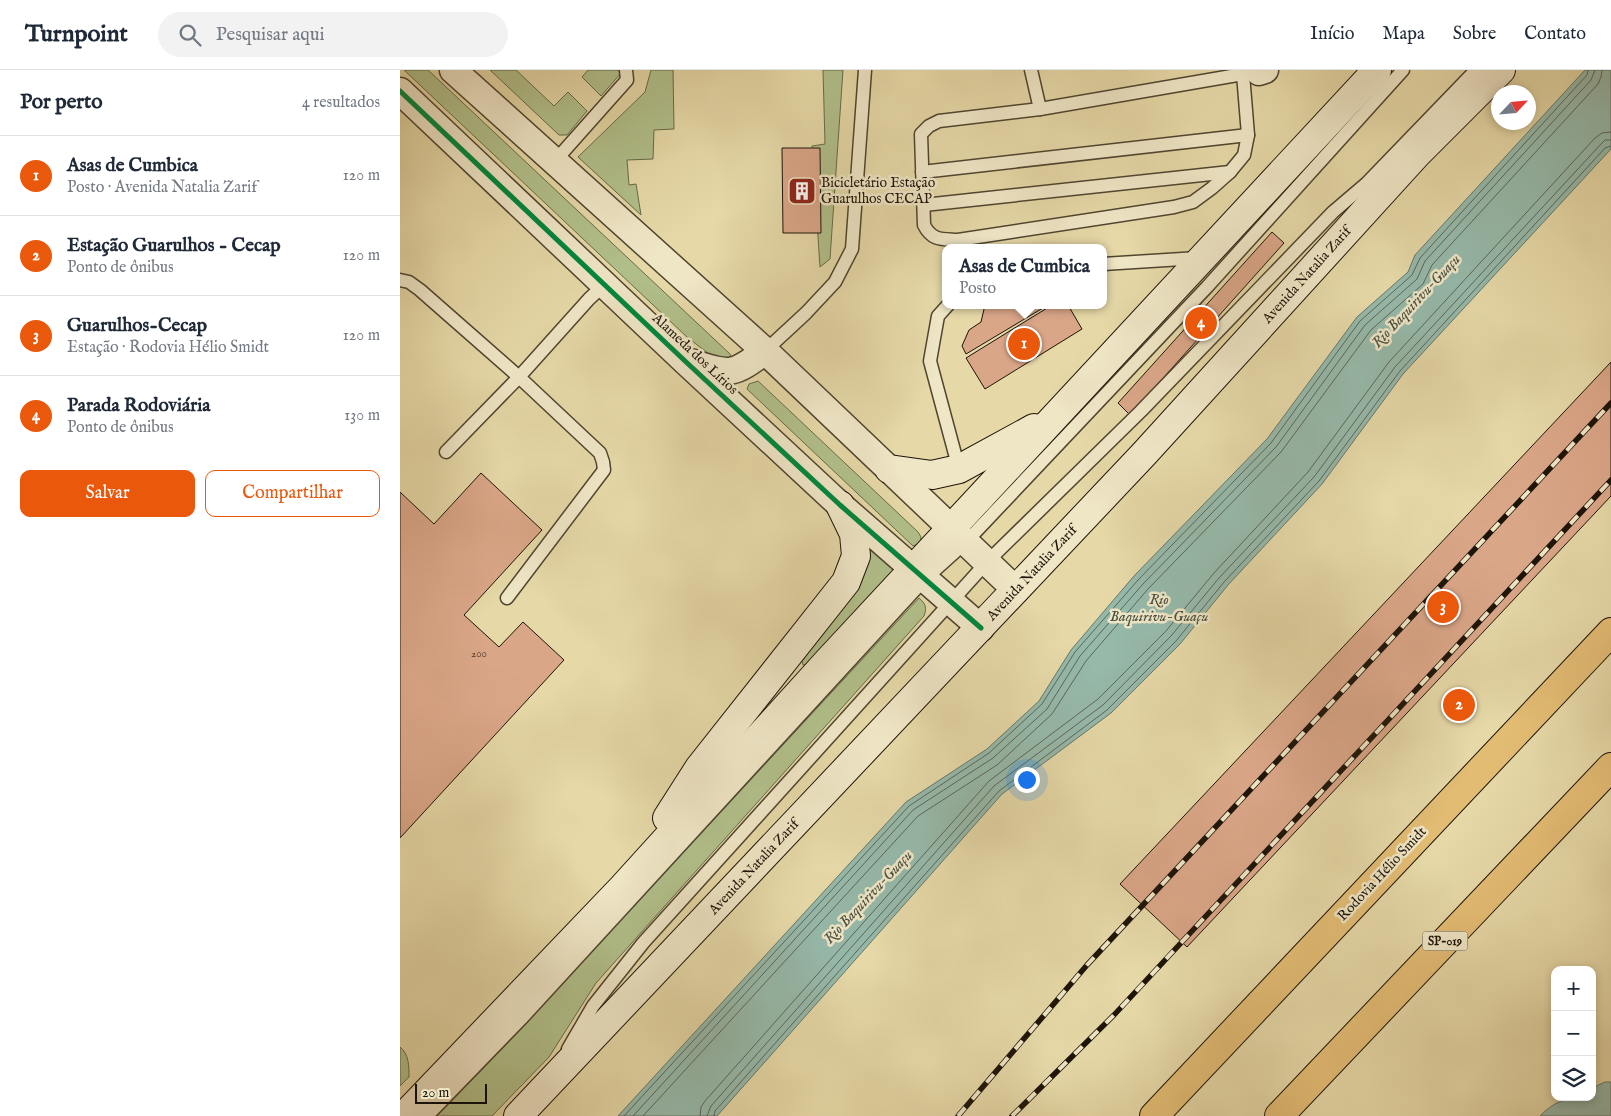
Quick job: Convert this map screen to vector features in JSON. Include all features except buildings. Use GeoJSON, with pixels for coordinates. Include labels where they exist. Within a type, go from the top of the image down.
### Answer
{"type":"FeatureCollection","features":[{"type":"Feature","properties":{"kind":"main road","name":"Avenida Natalia Zarif"},"geometry":{"type":"LineString","coordinates":[[518,1116],[981,628],[1144,454],[1418,154],[1501,70]]}},
{"type":"Feature","properties":{"kind":"main road"},"geometry":{"type":"LineString","coordinates":[[404,1116],[623,887],[828,661],[958,535],[1055,416],[1202,258],[1365,74]]}},
{"type":"Feature","properties":{"kind":"main road"},"geometry":{"type":"LineString","coordinates":[[889,469],[932,475],[959,469],[1055,416]]}},
{"type":"Feature","properties":{"kind":"main road"},"geometry":{"type":"LineString","coordinates":[[623,887],[700,768],[846,582],[856,556],[854,534],[840,505]]}},
{"type":"Feature","properties":{"kind":"main road","name":"Rodovia Hélio Smidt"},"geometry":{"type":"LineString","coordinates":[[1154,1116],[1611,632]]}},
{"type":"Feature","properties":{"kind":"main road","name":"SP-019"},"geometry":{"type":"LineString","coordinates":[[1279,1116],[1611,767]]}},
{"type":"Feature","properties":{"kind":"street"},"geometry":{"type":"LineString","coordinates":[[453,70],[764,351],[1016,590]]}},
{"type":"Feature","properties":{"kind":"street","name":"Alameda dos Lírios"},"geometry":{"type":"LineString","coordinates":[[400,91],[840,505],[981,628]]}},
{"type":"Feature","properties":{"kind":"street"},"geometry":{"type":"LineString","coordinates":[[685,361],[723,372],[735,371],[744,367],[764,351]]}},
{"type":"Feature","properties":{"kind":"lane"},"geometry":{"type":"LineString","coordinates":[[555,161],[627,80],[626,70]]}},
{"type":"Feature","properties":{"kind":"lane"},"geometry":{"type":"LineString","coordinates":[[764,351],[806,312],[834,282],[852,248],[865,70]]}},
{"type":"Feature","properties":{"kind":"lane"},"geometry":{"type":"LineString","coordinates":[[1031,70],[1040,109]]}},
{"type":"Feature","properties":{"kind":"lane"},"geometry":{"type":"LineString","coordinates":[[958,535],[1110,390],[1207,287],[1403,70]]}},
{"type":"Feature","properties":{"kind":"lane"},"geometry":{"type":"LineString","coordinates":[[504,1116],[564,1054],[593,1006],[643,943],[987,562],[1141,411],[1333,212],[1367,183],[1476,70]]}},
{"type":"Feature","properties":{"kind":"lane"},"geometry":{"type":"LineString","coordinates":[[1252,71],[1248,135],[1244,155],[1230,172],[1194,202],[958,240],[938,239],[928,233],[924,226],[921,134],[928,126],[938,121],[1040,109],[1252,71]]}},
{"type":"Feature","properties":{"kind":"lane"},"geometry":{"type":"LineString","coordinates":[[922,172],[1248,135]]}},
{"type":"Feature","properties":{"kind":"lane"},"geometry":{"type":"LineString","coordinates":[[924,205],[1230,172]]}},
{"type":"Feature","properties":{"kind":"lane"},"geometry":{"type":"LineString","coordinates":[[1107,264],[1202,258]]}},
{"type":"Feature","properties":{"kind":"lane"},"geometry":{"type":"LineString","coordinates":[[400,280],[410,282],[420,290],[519,378],[600,454],[604,462],[604,470],[507,598]]}},
{"type":"Feature","properties":{"kind":"lane"},"geometry":{"type":"LineString","coordinates":[[446,452],[519,378],[589,299],[605,284]]}},
{"type":"Feature","properties":{"kind":"lane"},"geometry":{"type":"LineString","coordinates":[[944,309],[938,316],[930,361],[959,469]]}},
{"type":"Feature","properties":{"kind":"lane"},"geometry":{"type":"LineString","coordinates":[[1055,416],[1110,390]]}},
{"type":"Feature","properties":{"kind":"lane"},"geometry":{"type":"LineString","coordinates":[[427,1116],[524,1017],[919,574]]}},
{"type":"Feature","properties":{"kind":"green space"},"geometry":{"type":"Polygon","coordinates":[[[404,70],[428,70],[730,354],[732,359],[723,365],[687,337],[404,70]]]}},
{"type":"Feature","properties":{"kind":"green space"},"geometry":{"type":"Polygon","coordinates":[[[490,70],[516,70],[554,106],[568,92],[587,111],[567,135],[559,135],[490,70]]]}},
{"type":"Feature","properties":{"kind":"green space"},"geometry":{"type":"Polygon","coordinates":[[[588,70],[617,70],[621,73],[601,96],[582,77],[588,70]]]}},
{"type":"Feature","properties":{"kind":"green space"},"geometry":{"type":"Polygon","coordinates":[[[651,70],[673,70],[674,129],[654,130],[653,159],[627,160],[629,185],[636,184],[641,215],[578,157],[645,92],[651,70]]]}},
{"type":"Feature","properties":{"kind":"green space"},"geometry":{"type":"Polygon","coordinates":[[[823,70],[843,70],[830,259],[820,267],[812,146],[825,144],[823,70]]]}},
{"type":"Feature","properties":{"kind":"green space"},"geometry":{"type":"Polygon","coordinates":[[[758,381],[918,532],[921,537],[920,543],[913,546],[747,389],[749,384],[758,381]]]}},
{"type":"Feature","properties":{"kind":"green space"},"geometry":{"type":"Polygon","coordinates":[[[866,543],[898,572],[807,664],[803,665],[804,656],[866,543]]]}},
{"type":"Feature","properties":{"kind":"green space"},"geometry":{"type":"Polygon","coordinates":[[[919,598],[925,606],[924,616],[596,983],[549,1057],[492,1116],[437,1116],[494,1057],[919,598]]]}},
{"type":"Feature","properties":{"kind":"green space"},"geometry":{"type":"Polygon","coordinates":[[[400,1047],[407,1057],[409,1077],[400,1086],[400,1047]]]}},
{"type":"Feature","properties":{"kind":"water","name":"Rio Baquirivu-Guaçu"},"geometry":{"type":"Polygon","coordinates":[[[1585,70],[1611,70],[1611,149],[1403,374],[1322,484],[1228,585],[1180,644],[1111,713],[1002,794],[717,1116],[618,1116],[906,802],[987,749],[1039,701],[1071,650],[1134,576],[1267,439],[1357,317],[1408,272],[1415,255],[1530,130],[1536,130],[1536,123],[1585,70]]]}},
{"type":"Feature","properties":{"kind":"water"},"geometry":{"type":"Polygon","coordinates":[[[1605,1082],[1611,1082],[1611,1116],[1540,1116],[1546,1110],[1562,1101],[1596,1101],[1596,1086],[1605,1082]]]}},
{"type":"Feature","properties":{"kind":"railway"},"geometry":{"type":"LineString","coordinates":[[958,1116],[1087,965],[1611,403]]}},
{"type":"Feature","properties":{"kind":"railway"},"geometry":{"type":"LineString","coordinates":[[1012,1116],[1114,1015],[1611,480]]}},
{"type":"Feature","properties":{"kind":"cycle path"},"geometry":{"type":"LineString","coordinates":[[400,91],[840,505],[981,628]]}},
{"type":"Feature","properties":{"kind":"place","name":"Bicicletário Estação Guarulhos CECAP"},"geometry":{"type":"Point","coordinates":[802,191]}},
{"type":"Feature","properties":{"kind":"place","name":"Parada Rodoviária"},"geometry":{"type":"Point","coordinates":[1201,323]}},
{"type":"Feature","properties":{"kind":"place","name":"Asas de Cumbica"},"geometry":{"type":"Point","coordinates":[1024,344]}},
{"type":"Feature","properties":{"kind":"place","name":"Guarulhos-Cecap"},"geometry":{"type":"Point","coordinates":[1443,607]}},
{"type":"Feature","properties":{"kind":"place","name":"Estação Guarulhos - Cecap"},"geometry":{"type":"Point","coordinates":[1459,705]}}]}
